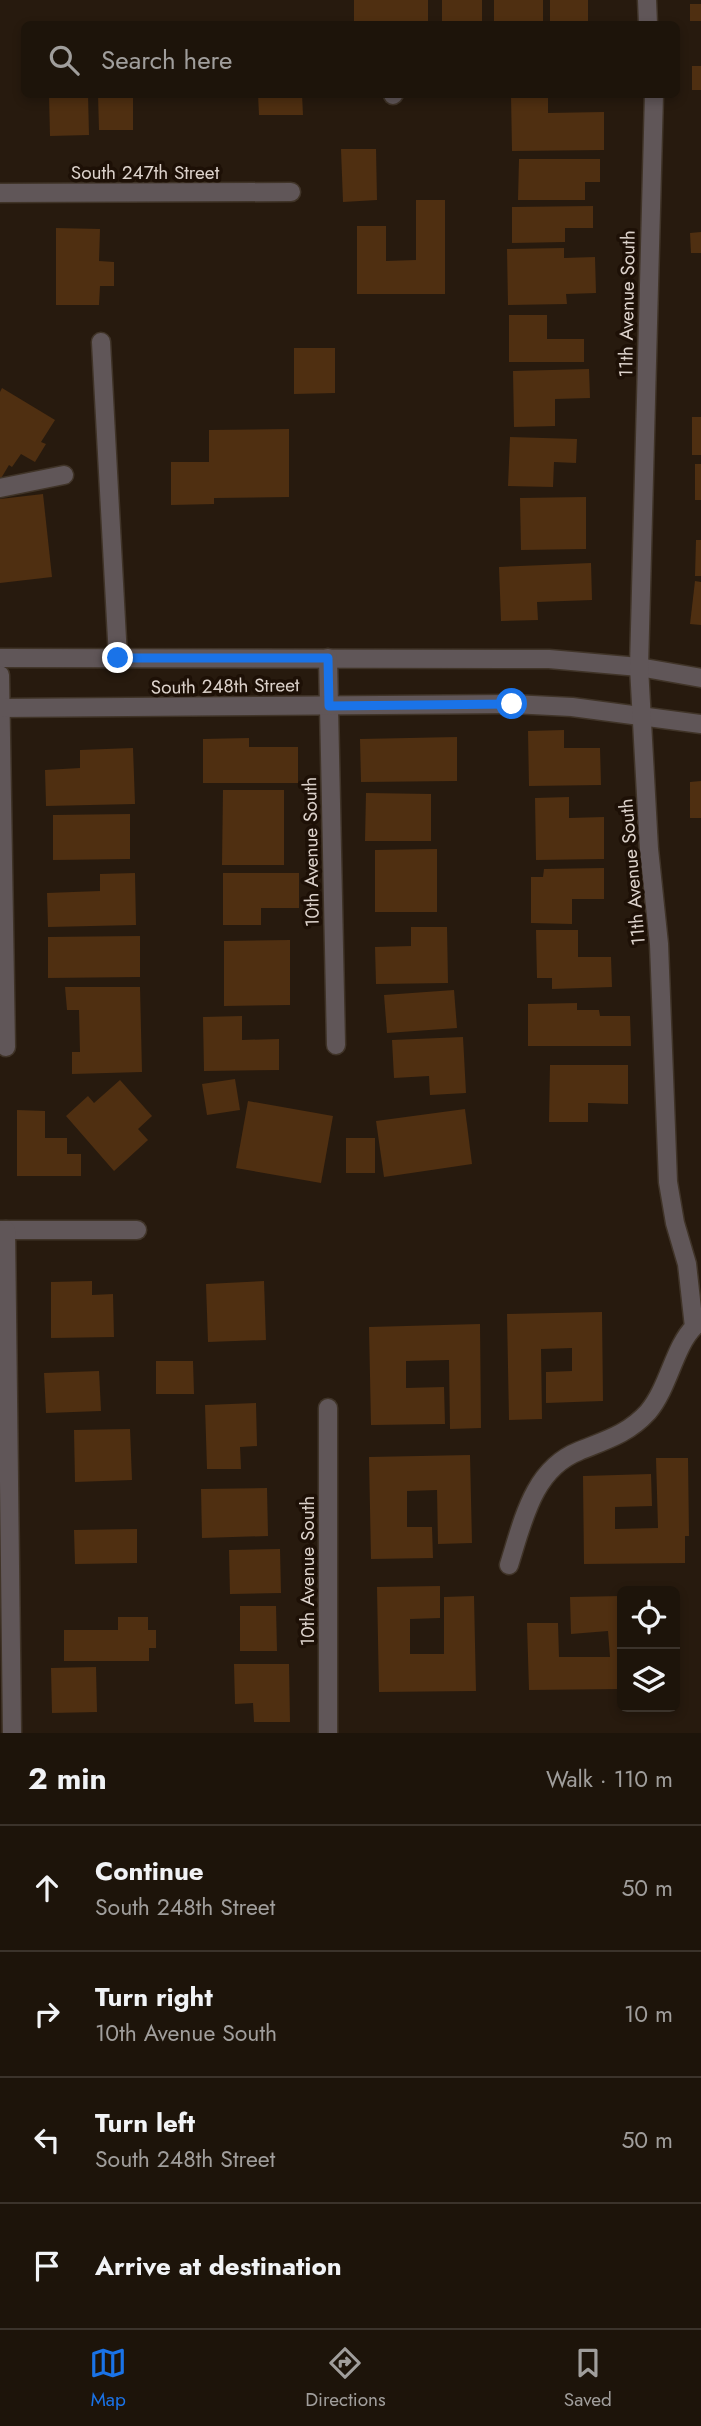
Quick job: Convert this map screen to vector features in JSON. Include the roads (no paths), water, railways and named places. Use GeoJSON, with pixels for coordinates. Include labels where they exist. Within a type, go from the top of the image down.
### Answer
{"type":"FeatureCollection","features":[{"type":"Feature","properties":{"kind":"street"},"geometry":{"type":"LineString","coordinates":[[647,0],[648,21]]}},
{"type":"Feature","properties":{"kind":"street","name":"11th Avenue South"},"geometry":{"type":"LineString","coordinates":[[509,1565],[540,1481],[566,1456],[611,1440],[632,1428],[663,1389],[685,1340],[697,1327],[687,1264],[675,1223],[668,1182],[659,944],[649,849],[639,667],[654,98]]}},
{"type":"Feature","properties":{"kind":"street","name":"South 247th Street"},"geometry":{"type":"LineString","coordinates":[[0,193],[291,192]]}},
{"type":"Feature","properties":{"kind":"street"},"geometry":{"type":"LineString","coordinates":[[101,342],[118,658]]}},
{"type":"Feature","properties":{"kind":"street"},"geometry":{"type":"LineString","coordinates":[[0,488],[64,475]]}},
{"type":"Feature","properties":{"kind":"street","name":"South 248th Street"},"geometry":{"type":"LineString","coordinates":[[0,658],[549,659],[639,667],[701,678]]}},
{"type":"Feature","properties":{"kind":"street","name":"10th Avenue South"},"geometry":{"type":"LineString","coordinates":[[328,658],[336,1045]]}},
{"type":"Feature","properties":{"kind":"street"},"geometry":{"type":"LineString","coordinates":[[0,675],[6,1047]]}},
{"type":"Feature","properties":{"kind":"street","name":"South 248th Street"},"geometry":{"type":"LineString","coordinates":[[1,708],[512,704],[572,707],[701,724]]}},
{"type":"Feature","properties":{"kind":"street"},"geometry":{"type":"LineString","coordinates":[[12,1733],[3,1230],[137,1230]]}},
{"type":"Feature","properties":{"kind":"street","name":"10th Avenue South"},"geometry":{"type":"LineString","coordinates":[[328,1408],[328,1733]]}}]}
